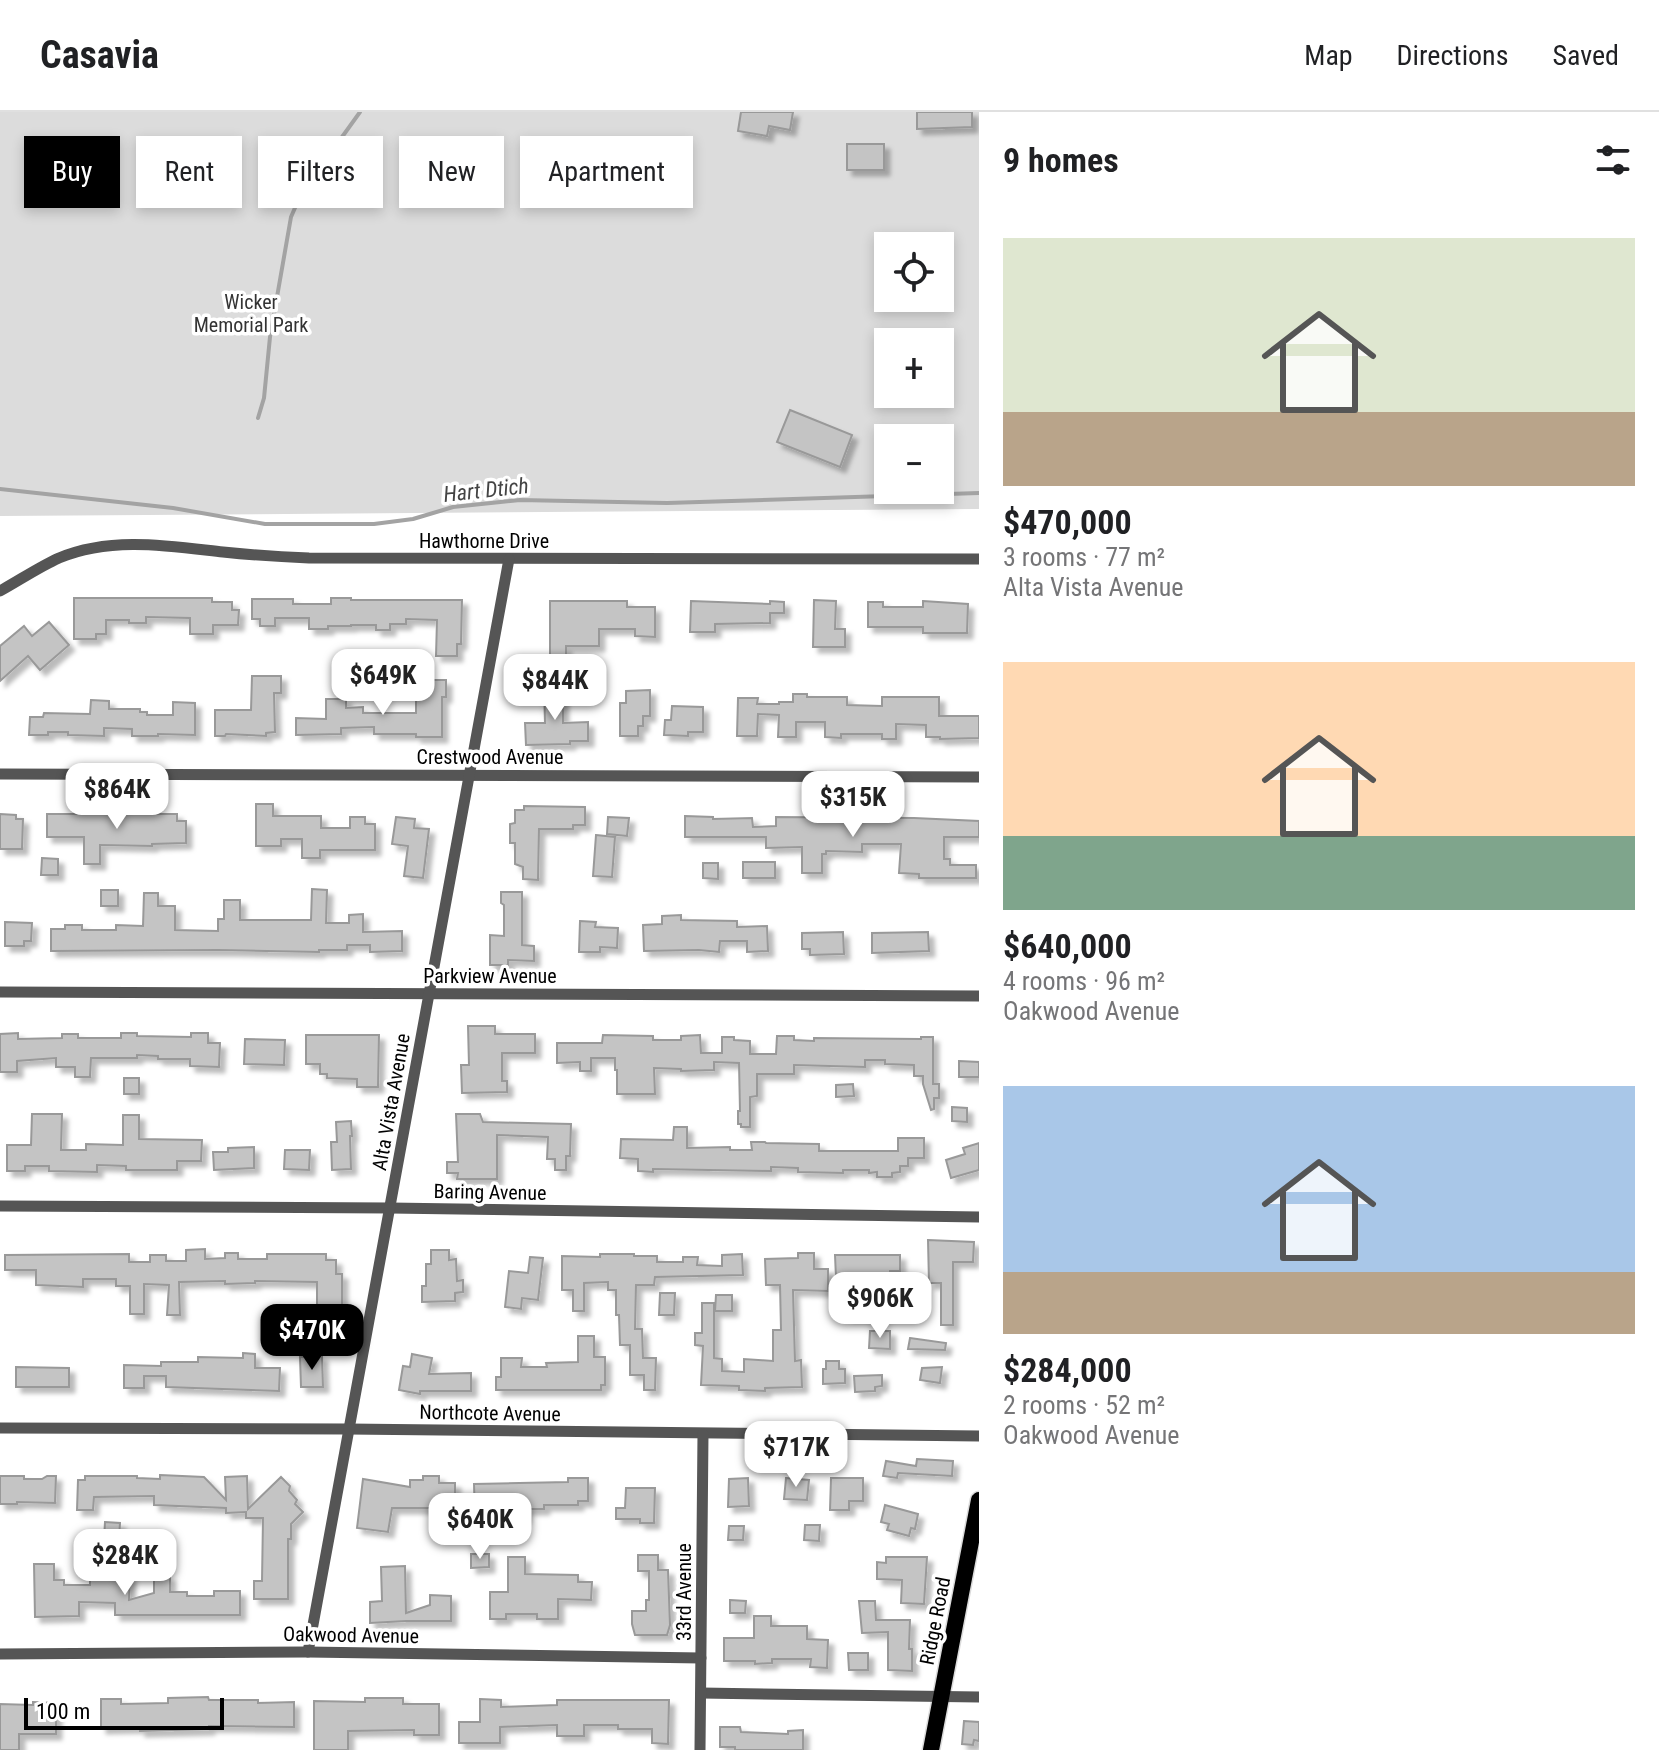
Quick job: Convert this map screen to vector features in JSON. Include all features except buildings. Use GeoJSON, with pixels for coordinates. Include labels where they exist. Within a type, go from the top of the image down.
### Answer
{"type":"FeatureCollection","features":[{"type":"Feature","properties":{"kind":"main road","name":"Ridge Road"},"geometry":{"type":"LineString","coordinates":[[931,1750],[979,1500]]}},
{"type":"Feature","properties":{"kind":"street","name":"Hawthorne Drive"},"geometry":{"type":"LineString","coordinates":[[0,591],[60,558],[86,550],[134,545],[168,545],[309,558],[979,559]]}},
{"type":"Feature","properties":{"kind":"street","name":"Alta Vista Avenue"},"geometry":{"type":"LineString","coordinates":[[308,1652],[509,559]]}},
{"type":"Feature","properties":{"kind":"street","name":"Crestwood Avenue"},"geometry":{"type":"LineString","coordinates":[[0,774],[979,777]]}},
{"type":"Feature","properties":{"kind":"street","name":"Parkview Avenue"},"geometry":{"type":"LineString","coordinates":[[0,992],[979,996]]}},
{"type":"Feature","properties":{"kind":"street","name":"Baring Avenue"},"geometry":{"type":"LineString","coordinates":[[0,1206],[979,1217]]}},
{"type":"Feature","properties":{"kind":"street","name":"Northcote Avenue"},"geometry":{"type":"LineString","coordinates":[[0,1428],[979,1436]]}},
{"type":"Feature","properties":{"kind":"street","name":"33rd Avenue"},"geometry":{"type":"LineString","coordinates":[[700,1750],[703,1434]]}},
{"type":"Feature","properties":{"kind":"street","name":"Oakwood Avenue"},"geometry":{"type":"LineString","coordinates":[[0,1654],[308,1652],[701,1658]]}},
{"type":"Feature","properties":{"kind":"street"},"geometry":{"type":"LineString","coordinates":[[701,1693],[979,1697]]}},
{"type":"Feature","properties":{"kind":"green space","name":"Wicker Memorial Park"},"geometry":{"type":"Polygon","coordinates":[[[0,112],[979,112],[979,509],[0,516],[0,112]]]}},
{"type":"Feature","properties":{"kind":"waterway"},"geometry":{"type":"LineString","coordinates":[[258,418],[264,398],[270,337],[291,217],[301,194],[360,112]]}},
{"type":"Feature","properties":{"kind":"waterway","name":"Hart Dtich"},"geometry":{"type":"LineString","coordinates":[[0,489],[173,508],[265,524],[374,524],[413,519],[453,507],[520,500],[667,503],[979,493]]}}]}
